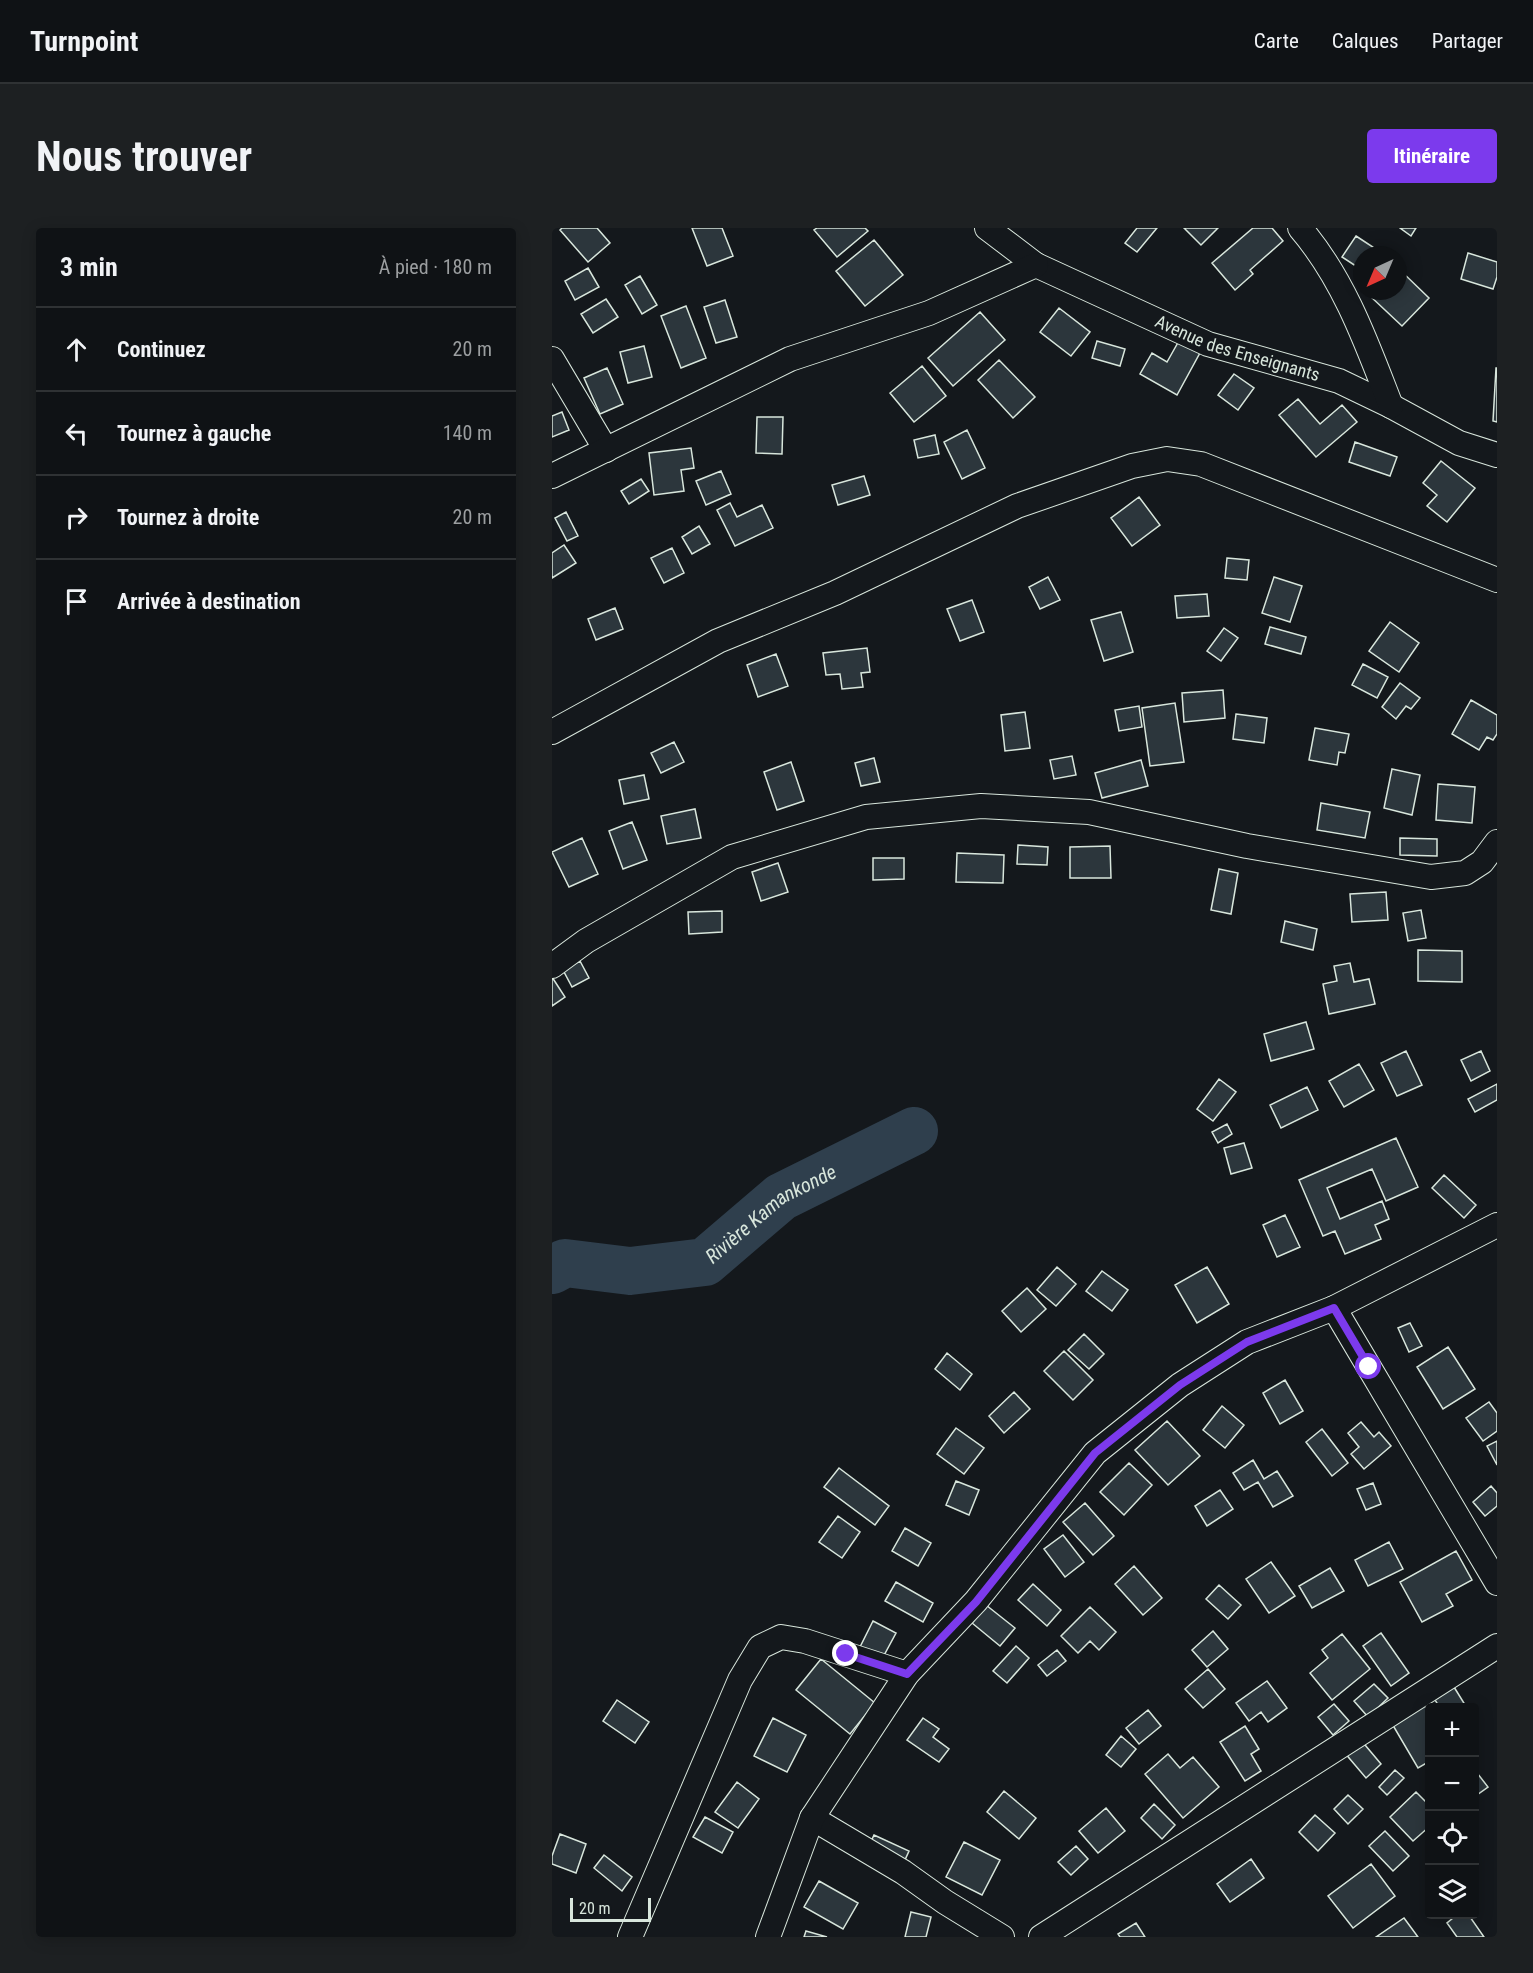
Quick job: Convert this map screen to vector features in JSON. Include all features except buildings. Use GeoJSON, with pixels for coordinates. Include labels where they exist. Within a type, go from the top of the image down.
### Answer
{"type":"FeatureCollection","features":[{"type":"Feature","properties":{"kind":"street","name":"Avenue des Enseignants"},"geometry":{"type":"LineString","coordinates":[[987,228],[1036,265],[1208,344],[1339,381],[1391,406],[1459,444],[1497,455]]}},
{"type":"Feature","properties":{"kind":"street"},"geometry":{"type":"LineString","coordinates":[[1300,228],[1312,242],[1358,320],[1391,406]]}},
{"type":"Feature","properties":{"kind":"street"},"geometry":{"type":"LineString","coordinates":[[552,476],[790,360],[929,313],[1036,265]]}},
{"type":"Feature","properties":{"kind":"street"},"geometry":{"type":"LineString","coordinates":[[552,359],[606,450]]}},
{"type":"Feature","properties":{"kind":"street"},"geometry":{"type":"LineString","coordinates":[[552,732],[718,641],[835,593],[1017,506],[1132,466],[1167,459],[1201,464],[1497,580]]}},
{"type":"Feature","properties":{"kind":"street"},"geometry":{"type":"LineString","coordinates":[[552,966],[585,942],[732,857],[866,817],[981,806],[1089,812],[1247,846],[1431,877],[1465,873],[1482,862],[1496,846]]}},
{"type":"Feature","properties":{"kind":"street"},"geometry":{"type":"LineString","coordinates":[[768,1937],[812,1818],[907,1674],[976,1602],[1095,1453],[1180,1385],[1247,1342],[1334,1308],[1497,1225]]}},
{"type":"Feature","properties":{"kind":"street"},"geometry":{"type":"LineString","coordinates":[[1334,1308],[1497,1583]]}},
{"type":"Feature","properties":{"kind":"street"},"geometry":{"type":"LineString","coordinates":[[630,1937],[740,1680],[760,1647],[781,1637],[805,1641],[907,1674]]}},
{"type":"Feature","properties":{"kind":"street"},"geometry":{"type":"LineString","coordinates":[[1041,1937],[1497,1646]]}},
{"type":"Feature","properties":{"kind":"street"},"geometry":{"type":"LineString","coordinates":[[812,1818],[903,1872],[945,1902],[1002,1937]]}},
{"type":"Feature","properties":{"kind":"waterway","name":"Rivière Kamankonde"},"geometry":{"type":"LineString","coordinates":[[552,1270],[565,1263],[630,1271],[705,1262],[781,1197],[914,1131]]}},
{"type":"Feature","properties":{"kind":"route"},"geometry":{"type":"LineString","coordinates":[[846,1654],[907,1674],[976,1602],[1095,1453],[1180,1385],[1247,1342],[1334,1308],[1369,1367]]}}]}
